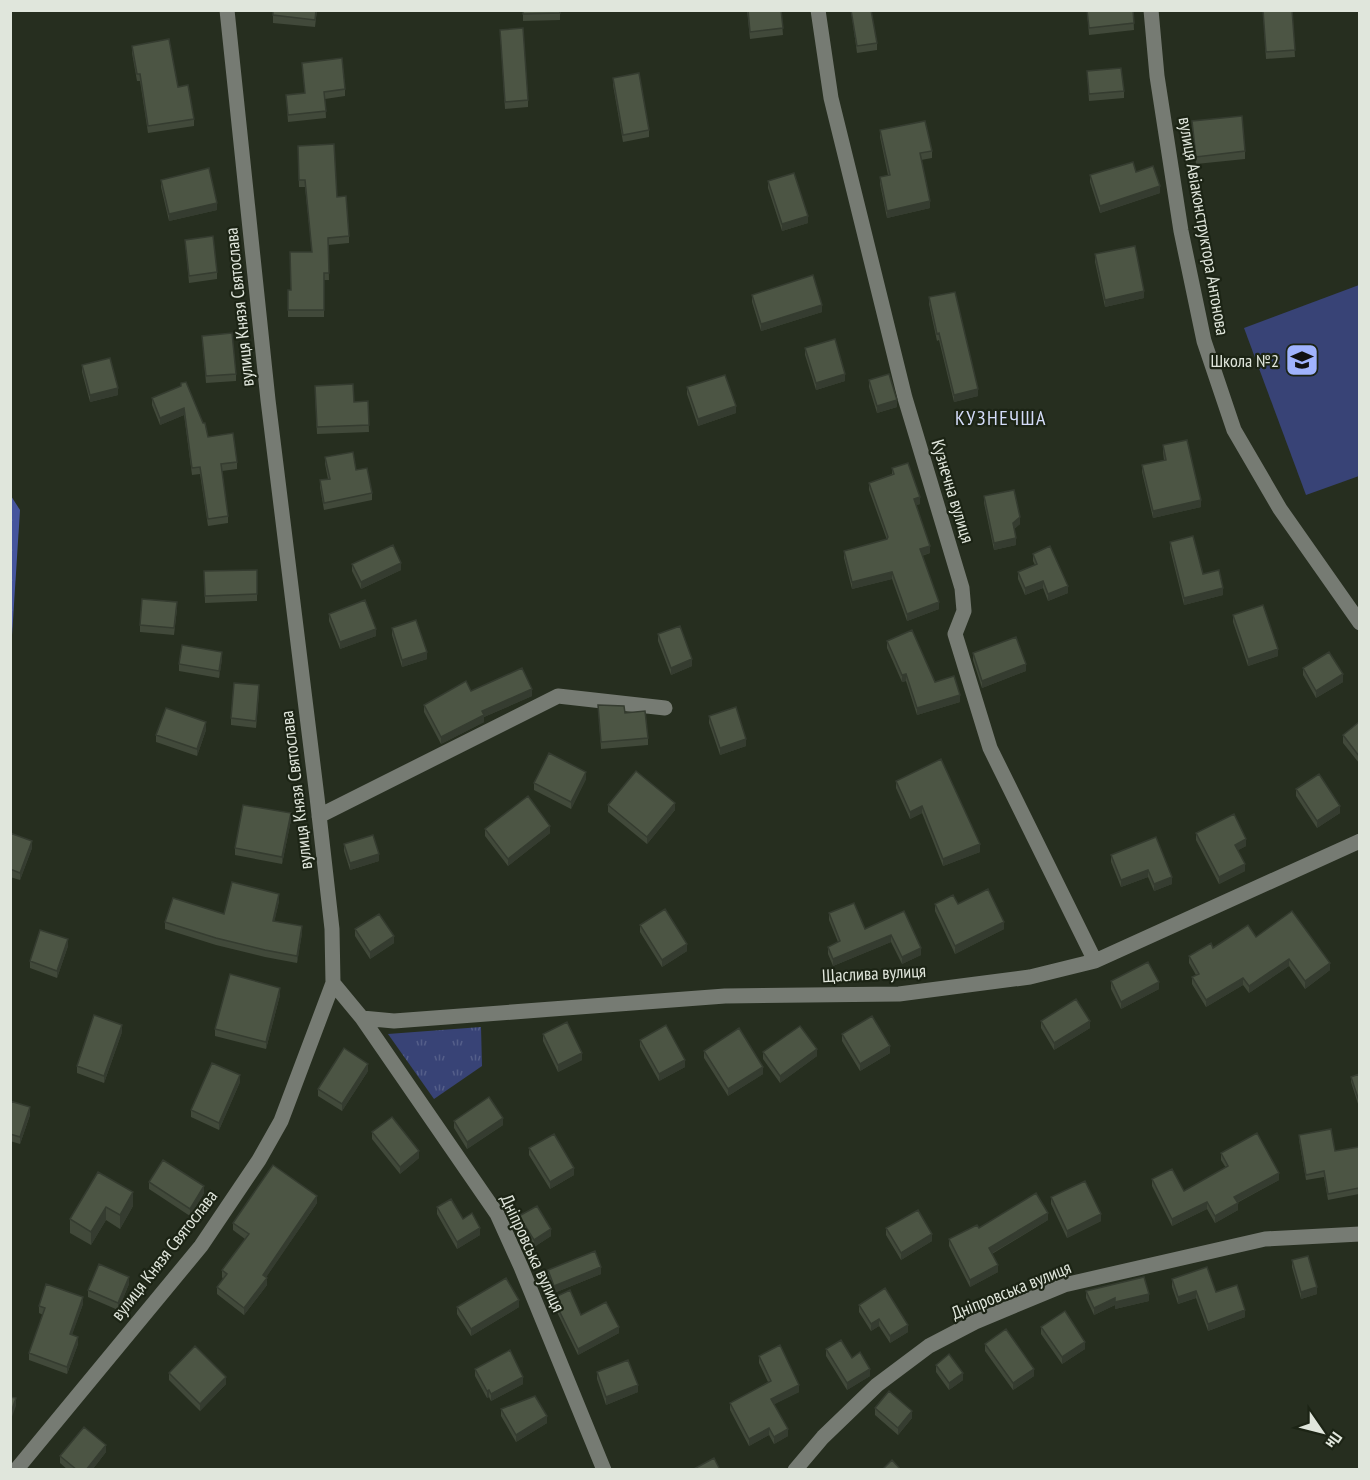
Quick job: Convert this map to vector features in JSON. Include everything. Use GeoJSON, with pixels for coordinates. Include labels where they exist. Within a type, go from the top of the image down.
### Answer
{"type":"FeatureCollection","features":[{"type":"Feature","properties":{"kind":"street","name":"вулиця Князя Святослава"},"geometry":{"type":"LineString","coordinates":[[16,1470],[201,1246],[259,1160],[281,1121],[333,983],[332,930],[320,816],[268,400],[227,10]]}},
{"type":"Feature","properties":{"kind":"street","name":"Кузнечна вулиця"},"geometry":{"type":"LineString","coordinates":[[818,10],[831,98],[905,398],[962,588],[964,611],[955,634],[990,748],[1095,961]]}},
{"type":"Feature","properties":{"kind":"street","name":"вулиця Авіаконструктора Антонова"},"geometry":{"type":"LineString","coordinates":[[1151,10],[1157,76],[1181,231],[1204,341],[1234,430],[1280,509],[1359,623]]}},
{"type":"Feature","properties":{"kind":"street"},"geometry":{"type":"LineString","coordinates":[[320,816],[558,696],[665,708]]}},
{"type":"Feature","properties":{"kind":"street","name":"Щаслива вулиця"},"geometry":{"type":"LineString","coordinates":[[362,1018],[394,1021],[725,996],[899,994],[1030,977],[1095,961],[1359,841]]}},
{"type":"Feature","properties":{"kind":"street","name":"Дніпровська вулиця"},"geometry":{"type":"LineString","coordinates":[[333,983],[362,1018],[497,1214],[604,1470]]}},
{"type":"Feature","properties":{"kind":"street","name":"Дніпровська вулиця"},"geometry":{"type":"LineString","coordinates":[[795,1470],[823,1437],[877,1385],[929,1346],[985,1318],[1064,1285],[1265,1239],[1359,1234]]}},
{"type":"Feature","properties":{"kind":"green space"},"geometry":{"type":"Polygon","coordinates":[[[1359,285],[1359,476],[1306,495],[1244,328],[1359,285]]]}},
{"type":"Feature","properties":{"kind":"green space"},"geometry":{"type":"Polygon","coordinates":[[[10,496],[20,510],[11,651],[10,496]]]}},
{"type":"Feature","properties":{"kind":"green space"},"geometry":{"type":"Polygon","coordinates":[[[481,1027],[482,1066],[434,1099],[388,1034],[481,1027]]]}},
{"type":"Feature","properties":{"kind":"building"},"geometry":{"type":"Polygon","coordinates":[[[273,10],[316,10],[315,20],[273,15],[273,10]]]}},
{"type":"Feature","properties":{"kind":"building"},"geometry":{"type":"Polygon","coordinates":[[[523,10],[560,10],[560,13],[523,14],[523,10]]]}},
{"type":"Feature","properties":{"kind":"building"},"geometry":{"type":"Polygon","coordinates":[[[748,10],[781,10],[783,28],[750,32],[748,10]]]}},
{"type":"Feature","properties":{"kind":"building"},"geometry":{"type":"Polygon","coordinates":[[[851,10],[871,10],[877,43],[857,46],[851,10]]]}},
{"type":"Feature","properties":{"kind":"building"},"geometry":{"type":"Polygon","coordinates":[[[1087,10],[1133,10],[1134,23],[1089,28],[1087,10]]]}},
{"type":"Feature","properties":{"kind":"building"},"geometry":{"type":"Polygon","coordinates":[[[1263,10],[1292,10],[1295,50],[1266,52],[1263,10]]]}},
{"type":"Feature","properties":{"kind":"building"},"geometry":{"type":"Polygon","coordinates":[[[523,28],[528,100],[505,102],[500,30],[523,28]]]}},
{"type":"Feature","properties":{"kind":"building"},"geometry":{"type":"Polygon","coordinates":[[[169,39],[178,87],[188,85],[194,119],[148,126],[140,74],[137,74],[132,46],[169,39]]]}},
{"type":"Feature","properties":{"kind":"building"},"geometry":{"type":"Polygon","coordinates":[[[342,58],[345,89],[324,92],[326,111],[288,115],[286,95],[305,93],[302,63],[342,58]]]}},
{"type":"Feature","properties":{"kind":"building"},"geometry":{"type":"Polygon","coordinates":[[[1121,68],[1124,91],[1089,94],[1087,71],[1121,68]]]}},
{"type":"Feature","properties":{"kind":"building"},"geometry":{"type":"Polygon","coordinates":[[[639,73],[649,130],[623,135],[613,78],[639,73]]]}},
{"type":"Feature","properties":{"kind":"building"},"geometry":{"type":"Polygon","coordinates":[[[1242,116],[1245,151],[1196,157],[1192,121],[1242,116]]]}},
{"type":"Feature","properties":{"kind":"building"},"geometry":{"type":"Polygon","coordinates":[[[925,121],[932,151],[920,153],[930,201],[887,211],[880,177],[890,175],[880,130],[925,121]]]}},
{"type":"Feature","properties":{"kind":"building"},"geometry":{"type":"Polygon","coordinates":[[[334,144],[337,197],[346,196],[349,236],[328,238],[329,273],[324,273],[324,310],[288,310],[288,290],[291,290],[290,252],[312,252],[305,180],[299,180],[298,146],[334,144]]]}},
{"type":"Feature","properties":{"kind":"building"},"geometry":{"type":"Polygon","coordinates":[[[1133,162],[1136,172],[1153,166],[1160,186],[1100,206],[1090,175],[1133,162]]]}},
{"type":"Feature","properties":{"kind":"building"},"geometry":{"type":"Polygon","coordinates":[[[209,168],[217,203],[169,214],[161,180],[209,168]]]}},
{"type":"Feature","properties":{"kind":"building"},"geometry":{"type":"Polygon","coordinates":[[[794,173],[808,216],[782,224],[768,181],[794,173]]]}},
{"type":"Feature","properties":{"kind":"building"},"geometry":{"type":"Polygon","coordinates":[[[213,236],[217,272],[189,276],[185,240],[213,236]]]}},
{"type":"Feature","properties":{"kind":"building"},"geometry":{"type":"Polygon","coordinates":[[[1135,246],[1144,291],[1105,300],[1095,254],[1135,246]]]}},
{"type":"Feature","properties":{"kind":"building"},"geometry":{"type":"Polygon","coordinates":[[[813,275],[822,305],[761,324],[752,295],[813,275]]]}},
{"type":"Feature","properties":{"kind":"building"},"geometry":{"type":"Polygon","coordinates":[[[955,292],[978,389],[954,395],[929,297],[955,292]]]}},
{"type":"Feature","properties":{"kind":"building"},"geometry":{"type":"Polygon","coordinates":[[[232,333],[236,374],[206,376],[202,336],[232,333]]]}},
{"type":"Feature","properties":{"kind":"building"},"geometry":{"type":"Polygon","coordinates":[[[835,339],[845,374],[816,383],[805,348],[835,339]]]}},
{"type":"Feature","properties":{"kind":"building"},"geometry":{"type":"Polygon","coordinates":[[[110,358],[118,388],[90,395],[82,365],[110,358]]]}},
{"type":"Feature","properties":{"kind":"building"},"geometry":{"type":"Polygon","coordinates":[[[889,374],[897,400],[877,406],[869,380],[889,374]]]}},
{"type":"Feature","properties":{"kind":"building"},"geometry":{"type":"Polygon","coordinates":[[[725,375],[736,406],[698,419],[687,387],[725,375]]]}},
{"type":"Feature","properties":{"kind":"building"},"geometry":{"type":"Polygon","coordinates":[[[186,382],[203,423],[205,423],[208,437],[233,433],[237,462],[221,464],[228,516],[208,519],[200,467],[192,468],[184,408],[160,418],[152,398],[186,382]]]}},
{"type":"Feature","properties":{"kind":"building"},"geometry":{"type":"Polygon","coordinates":[[[353,384],[354,402],[368,401],[369,425],[317,427],[315,386],[353,384]]]}},
{"type":"Feature","properties":{"kind":"building"},"geometry":{"type":"Polygon","coordinates":[[[1187,440],[1201,500],[1153,511],[1142,465],[1166,460],[1163,445],[1187,440]]]}},
{"type":"Feature","properties":{"kind":"building"},"geometry":{"type":"Polygon","coordinates":[[[353,452],[356,470],[367,468],[372,493],[324,503],[320,480],[330,479],[325,457],[353,452]]]}},
{"type":"Feature","properties":{"kind":"building"},"geometry":{"type":"Polygon","coordinates":[[[908,463],[920,497],[914,499],[930,546],[920,549],[939,602],[907,614],[892,572],[852,582],[844,551],[887,539],[869,483],[894,474],[892,468],[908,463]]]}},
{"type":"Feature","properties":{"kind":"building"},"geometry":{"type":"Polygon","coordinates":[[[1014,490],[1020,517],[1013,523],[1016,538],[994,543],[984,496],[1014,490]]]}},
{"type":"Feature","properties":{"kind":"building"},"geometry":{"type":"Polygon","coordinates":[[[1193,536],[1203,574],[1219,570],[1223,588],[1184,598],[1170,542],[1193,536]]]}},
{"type":"Feature","properties":{"kind":"building"},"geometry":{"type":"Polygon","coordinates":[[[393,545],[401,563],[361,582],[352,564],[393,545]]]}},
{"type":"Feature","properties":{"kind":"building"},"geometry":{"type":"Polygon","coordinates":[[[1050,546],[1068,586],[1048,594],[1043,581],[1025,588],[1018,572],[1037,564],[1033,554],[1050,546]]]}},
{"type":"Feature","properties":{"kind":"building"},"geometry":{"type":"Polygon","coordinates":[[[257,570],[257,594],[205,596],[204,571],[257,570]]]}},
{"type":"Feature","properties":{"kind":"building"},"geometry":{"type":"Polygon","coordinates":[[[142,599],[177,602],[174,628],[140,625],[142,599]]]}},
{"type":"Feature","properties":{"kind":"building"},"geometry":{"type":"Polygon","coordinates":[[[365,600],[376,629],[340,642],[329,614],[365,600]]]}},
{"type":"Feature","properties":{"kind":"building"},"geometry":{"type":"Polygon","coordinates":[[[1263,605],[1278,649],[1248,659],[1233,615],[1263,605]]]}},
{"type":"Feature","properties":{"kind":"building"},"geometry":{"type":"Polygon","coordinates":[[[416,620],[427,652],[402,660],[392,628],[416,620]]]}},
{"type":"Feature","properties":{"kind":"building"},"geometry":{"type":"Polygon","coordinates":[[[680,626],[692,659],[671,668],[658,634],[680,626]]]}},
{"type":"Feature","properties":{"kind":"building"},"geometry":{"type":"Polygon","coordinates":[[[912,630],[935,682],[954,676],[960,695],[917,708],[906,674],[902,675],[887,641],[912,630]]]}},
{"type":"Feature","properties":{"kind":"building"},"geometry":{"type":"Polygon","coordinates":[[[1016,637],[1026,664],[982,681],[973,653],[1016,637]]]}},
{"type":"Feature","properties":{"kind":"building"},"geometry":{"type":"Polygon","coordinates":[[[182,645],[222,652],[219,671],[179,664],[182,645]]]}},
{"type":"Feature","properties":{"kind":"building"},"geometry":{"type":"Polygon","coordinates":[[[1329,652],[1343,674],[1316,691],[1303,668],[1329,652]]]}},
{"type":"Feature","properties":{"kind":"building"},"geometry":{"type":"Polygon","coordinates":[[[522,668],[532,689],[482,711],[484,715],[441,737],[424,705],[466,681],[471,691],[522,668]]]}},
{"type":"Feature","properties":{"kind":"building"},"geometry":{"type":"Polygon","coordinates":[[[234,683],[259,685],[256,721],[231,718],[234,683]]]}},
{"type":"Feature","properties":{"kind":"building"},"geometry":{"type":"Polygon","coordinates":[[[598,705],[624,706],[625,713],[645,711],[648,738],[601,742],[598,705]]]}},
{"type":"Feature","properties":{"kind":"building"},"geometry":{"type":"Polygon","coordinates":[[[736,707],[746,739],[720,748],[709,716],[736,707]]]}},
{"type":"Feature","properties":{"kind":"building"},"geometry":{"type":"Polygon","coordinates":[[[166,708],[206,722],[197,749],[156,735],[166,708]]]}},
{"type":"Feature","properties":{"kind":"building"},"geometry":{"type":"Polygon","coordinates":[[[1359,722],[1359,756],[1343,735],[1359,722]]]}},
{"type":"Feature","properties":{"kind":"building"},"geometry":{"type":"Polygon","coordinates":[[[549,753],[586,772],[571,802],[534,783],[549,753]]]}},
{"type":"Feature","properties":{"kind":"building"},"geometry":{"type":"Polygon","coordinates":[[[941,759],[980,844],[943,859],[922,806],[910,812],[896,781],[941,759]]]}},
{"type":"Feature","properties":{"kind":"building"},"geometry":{"type":"Polygon","coordinates":[[[636,771],[675,803],[647,837],[608,805],[636,771]]]}},
{"type":"Feature","properties":{"kind":"building"},"geometry":{"type":"Polygon","coordinates":[[[1319,774],[1340,806],[1317,821],[1296,789],[1319,774]]]}},
{"type":"Feature","properties":{"kind":"building"},"geometry":{"type":"Polygon","coordinates":[[[528,796],[550,826],[508,859],[485,829],[528,796]]]}},
{"type":"Feature","properties":{"kind":"building"},"geometry":{"type":"Polygon","coordinates":[[[243,805],[291,813],[282,857],[235,848],[243,805]]]}},
{"type":"Feature","properties":{"kind":"building"},"geometry":{"type":"Polygon","coordinates":[[[1234,814],[1246,839],[1235,845],[1245,864],[1219,877],[1196,833],[1234,814]]]}},
{"type":"Feature","properties":{"kind":"building"},"geometry":{"type":"Polygon","coordinates":[[[10,833],[32,841],[20,873],[10,869],[10,833]]]}},
{"type":"Feature","properties":{"kind":"building"},"geometry":{"type":"Polygon","coordinates":[[[373,835],[379,854],[350,863],[344,844],[373,835]]]}},
{"type":"Feature","properties":{"kind":"building"},"geometry":{"type":"Polygon","coordinates":[[[1156,837],[1172,877],[1154,884],[1148,870],[1121,880],[1111,855],[1156,837]]]}},
{"type":"Feature","properties":{"kind":"building"},"geometry":{"type":"Polygon","coordinates":[[[232,882],[279,894],[273,921],[302,926],[297,956],[216,938],[165,922],[173,898],[224,914],[232,882]]]}},
{"type":"Feature","properties":{"kind":"building"},"geometry":{"type":"Polygon","coordinates":[[[988,889],[1004,922],[955,946],[935,904],[953,895],[958,904],[988,889]]]}},
{"type":"Feature","properties":{"kind":"building"},"geometry":{"type":"Polygon","coordinates":[[[854,903],[865,929],[904,911],[921,948],[902,957],[891,935],[833,959],[828,947],[840,941],[829,913],[854,903]]]}},
{"type":"Feature","properties":{"kind":"building"},"geometry":{"type":"Polygon","coordinates":[[[665,909],[687,944],[662,960],[640,925],[665,909]]]}},
{"type":"Feature","properties":{"kind":"building"},"geometry":{"type":"Polygon","coordinates":[[[1292,911],[1330,963],[1305,981],[1289,959],[1249,986],[1243,978],[1206,1000],[1192,977],[1199,974],[1189,956],[1211,943],[1213,948],[1248,925],[1256,937],[1292,911]]]}},
{"type":"Feature","properties":{"kind":"building"},"geometry":{"type":"Polygon","coordinates":[[[379,914],[394,936],[370,952],[355,929],[379,914]]]}},
{"type":"Feature","properties":{"kind":"building"},"geometry":{"type":"Polygon","coordinates":[[[40,930],[68,939],[57,971],[30,961],[40,930]]]}},
{"type":"Feature","properties":{"kind":"building"},"geometry":{"type":"Polygon","coordinates":[[[1148,962],[1159,982],[1121,1002],[1111,981],[1148,962]]]}},
{"type":"Feature","properties":{"kind":"building"},"geometry":{"type":"Polygon","coordinates":[[[230,974],[280,988],[266,1042],[215,1029],[230,974]]]}},
{"type":"Feature","properties":{"kind":"building"},"geometry":{"type":"Polygon","coordinates":[[[1076,999],[1090,1021],[1054,1043],[1041,1021],[1076,999]]]}},
{"type":"Feature","properties":{"kind":"building"},"geometry":{"type":"Polygon","coordinates":[[[94,1015],[122,1025],[104,1076],[77,1066],[94,1015]]]}},
{"type":"Feature","properties":{"kind":"building"},"geometry":{"type":"Polygon","coordinates":[[[872,1016],[890,1046],[860,1064],[842,1034],[872,1016]]]}},
{"type":"Feature","properties":{"kind":"building"},"geometry":{"type":"Polygon","coordinates":[[[567,1022],[582,1053],[558,1065],[543,1034],[567,1022]]]}},
{"type":"Feature","properties":{"kind":"building"},"geometry":{"type":"Polygon","coordinates":[[[666,1025],[685,1060],[659,1074],[640,1040],[666,1025]]]}},
{"type":"Feature","properties":{"kind":"building"},"geometry":{"type":"Polygon","coordinates":[[[800,1026],[817,1049],[780,1076],[763,1052],[800,1026]]]}},
{"type":"Feature","properties":{"kind":"building"},"geometry":{"type":"Polygon","coordinates":[[[739,1028],[763,1067],[728,1089],[704,1051],[739,1028]]]}},
{"type":"Feature","properties":{"kind":"building"},"geometry":{"type":"Polygon","coordinates":[[[344,1048],[368,1064],[342,1104],[318,1089],[344,1048]]]}},
{"type":"Feature","properties":{"kind":"building"},"geometry":{"type":"Polygon","coordinates":[[[212,1063],[240,1075],[219,1123],[191,1110],[212,1063]]]}},
{"type":"Feature","properties":{"kind":"building"},"geometry":{"type":"Polygon","coordinates":[[[1359,1074],[1359,1101],[1351,1077],[1359,1074]]]}},
{"type":"Feature","properties":{"kind":"building"},"geometry":{"type":"Polygon","coordinates":[[[489,1097],[503,1118],[467,1142],[454,1121],[489,1097]]]}},
{"type":"Feature","properties":{"kind":"building"},"geometry":{"type":"Polygon","coordinates":[[[10,1101],[30,1107],[20,1137],[10,1134],[10,1101]]]}},
{"type":"Feature","properties":{"kind":"building"},"geometry":{"type":"Polygon","coordinates":[[[392,1117],[419,1151],[400,1167],[372,1132],[392,1117]]]}},
{"type":"Feature","properties":{"kind":"building"},"geometry":{"type":"Polygon","coordinates":[[[1331,1129],[1335,1151],[1359,1147],[1359,1188],[1328,1194],[1324,1171],[1306,1175],[1299,1135],[1331,1129]]]}},
{"type":"Feature","properties":{"kind":"building"},"geometry":{"type":"Polygon","coordinates":[[[1257,1133],[1279,1173],[1234,1197],[1238,1203],[1215,1216],[1207,1202],[1172,1219],[1152,1179],[1172,1169],[1184,1191],[1228,1166],[1221,1153],[1257,1133]]]}},
{"type":"Feature","properties":{"kind":"building"},"geometry":{"type":"Polygon","coordinates":[[[554,1134],[574,1168],[550,1182],[529,1148],[554,1134]]]}},
{"type":"Feature","properties":{"kind":"building"},"geometry":{"type":"Polygon","coordinates":[[[163,1160],[204,1186],[190,1209],[149,1182],[163,1160]]]}},
{"type":"Feature","properties":{"kind":"building"},"geometry":{"type":"Polygon","coordinates":[[[273,1165],[317,1196],[263,1275],[267,1278],[244,1308],[217,1287],[227,1274],[222,1270],[249,1234],[233,1223],[273,1165]]]}},
{"type":"Feature","properties":{"kind":"building"},"geometry":{"type":"Polygon","coordinates":[[[98,1172],[133,1192],[120,1215],[106,1207],[91,1232],[70,1219],[98,1172]]]}},
{"type":"Feature","properties":{"kind":"building"},"geometry":{"type":"Polygon","coordinates":[[[1085,1181],[1101,1214],[1067,1231],[1051,1197],[1085,1181]]]}},
{"type":"Feature","properties":{"kind":"building"},"geometry":{"type":"Polygon","coordinates":[[[1036,1193],[1048,1213],[989,1248],[998,1265],[970,1280],[949,1239],[977,1225],[979,1228],[1036,1193]]]}},
{"type":"Feature","properties":{"kind":"building"},"geometry":{"type":"Polygon","coordinates":[[[451,1199],[463,1219],[472,1213],[480,1228],[457,1242],[437,1207],[451,1199]]]}},
{"type":"Feature","properties":{"kind":"building"},"geometry":{"type":"Polygon","coordinates":[[[537,1206],[551,1229],[534,1240],[519,1216],[537,1206]]]}},
{"type":"Feature","properties":{"kind":"building"},"geometry":{"type":"Polygon","coordinates":[[[918,1210],[932,1234],[901,1253],[886,1228],[918,1210]]]}},
{"type":"Feature","properties":{"kind":"building"},"geometry":{"type":"Polygon","coordinates":[[[595,1251],[601,1267],[554,1286],[548,1270],[595,1251]]]}},
{"type":"Feature","properties":{"kind":"building"},"geometry":{"type":"Polygon","coordinates":[[[1308,1256],[1317,1287],[1301,1292],[1292,1260],[1308,1256]]]}},
{"type":"Feature","properties":{"kind":"building"},"geometry":{"type":"Polygon","coordinates":[[[99,1264],[129,1277],[118,1303],[88,1290],[99,1264]]]}},
{"type":"Feature","properties":{"kind":"building"},"geometry":{"type":"Polygon","coordinates":[[[1207,1267],[1216,1292],[1237,1285],[1245,1310],[1208,1324],[1196,1291],[1178,1297],[1172,1279],[1207,1267]]]}},
{"type":"Feature","properties":{"kind":"building"},"geometry":{"type":"Polygon","coordinates":[[[1144,1277],[1149,1294],[1115,1302],[1115,1298],[1094,1308],[1086,1291],[1144,1277]]]}},
{"type":"Feature","properties":{"kind":"building"},"geometry":{"type":"Polygon","coordinates":[[[506,1278],[519,1300],[471,1329],[457,1307],[506,1278]]]}},
{"type":"Feature","properties":{"kind":"building"},"geometry":{"type":"Polygon","coordinates":[[[46,1284],[83,1297],[70,1334],[78,1337],[67,1367],[29,1353],[45,1308],[39,1306],[46,1284]]]}},
{"type":"Feature","properties":{"kind":"building"},"geometry":{"type":"Polygon","coordinates":[[[885,1288],[908,1325],[890,1336],[879,1319],[871,1324],[859,1305],[885,1288]]]}},
{"type":"Feature","properties":{"kind":"building"},"geometry":{"type":"Polygon","coordinates":[[[570,1290],[581,1315],[606,1302],[619,1327],[578,1349],[553,1298],[570,1290]]]}},
{"type":"Feature","properties":{"kind":"building"},"geometry":{"type":"Polygon","coordinates":[[[1065,1311],[1085,1342],[1062,1357],[1041,1327],[1065,1311]]]}},
{"type":"Feature","properties":{"kind":"building"},"geometry":{"type":"Polygon","coordinates":[[[1006,1329],[1034,1369],[1013,1383],[985,1344],[1006,1329]]]}},
{"type":"Feature","properties":{"kind":"building"},"geometry":{"type":"Polygon","coordinates":[[[841,1340],[852,1358],[860,1352],[870,1369],[847,1383],[826,1349],[841,1340]]]}},
{"type":"Feature","properties":{"kind":"building"},"geometry":{"type":"Polygon","coordinates":[[[780,1345],[799,1385],[771,1399],[788,1429],[774,1437],[769,1428],[749,1439],[730,1403],[771,1381],[759,1356],[780,1345]]]}},
{"type":"Feature","properties":{"kind":"building"},"geometry":{"type":"Polygon","coordinates":[[[195,1346],[226,1377],[200,1404],[169,1373],[195,1346]]]}},
{"type":"Feature","properties":{"kind":"building"},"geometry":{"type":"Polygon","coordinates":[[[510,1350],[523,1377],[491,1394],[475,1369],[510,1350]]]}},
{"type":"Feature","properties":{"kind":"building"},"geometry":{"type":"Polygon","coordinates":[[[949,1354],[963,1373],[949,1383],[936,1365],[949,1354]]]}},
{"type":"Feature","properties":{"kind":"building"},"geometry":{"type":"Polygon","coordinates":[[[628,1360],[638,1385],[606,1397],[597,1372],[628,1360]]]}},
{"type":"Feature","properties":{"kind":"building"},"geometry":{"type":"Polygon","coordinates":[[[889,1391],[912,1411],[898,1428],[875,1408],[889,1391]]]}},
{"type":"Feature","properties":{"kind":"building"},"geometry":{"type":"Polygon","coordinates":[[[535,1396],[547,1416],[516,1435],[501,1409],[535,1396]]]}},
{"type":"Feature","properties":{"kind":"building"},"geometry":{"type":"Polygon","coordinates":[[[10,1397],[16,1398],[10,1415],[10,1397]]]}},
{"type":"Feature","properties":{"kind":"building"},"geometry":{"type":"Polygon","coordinates":[[[84,1427],[106,1445],[86,1470],[77,1470],[60,1456],[84,1427]]]}},
{"type":"Feature","properties":{"kind":"building"},"geometry":{"type":"Polygon","coordinates":[[[714,1458],[720,1470],[692,1470],[714,1458]]]}},
{"type":"Feature","properties":{"kind":"building"},"geometry":{"type":"Polygon","coordinates":[[[892,1460],[901,1470],[882,1470],[892,1460]]]}},
{"type":"Feature","properties":{"kind":"place","name":"Школа №2"},"geometry":{"type":"Point","coordinates":[1302,360]}},
{"type":"Feature","properties":{"kind":"district","name":"КУЗНЕЧША"},"geometry":{"type":"Point","coordinates":[1001,418]}}]}
